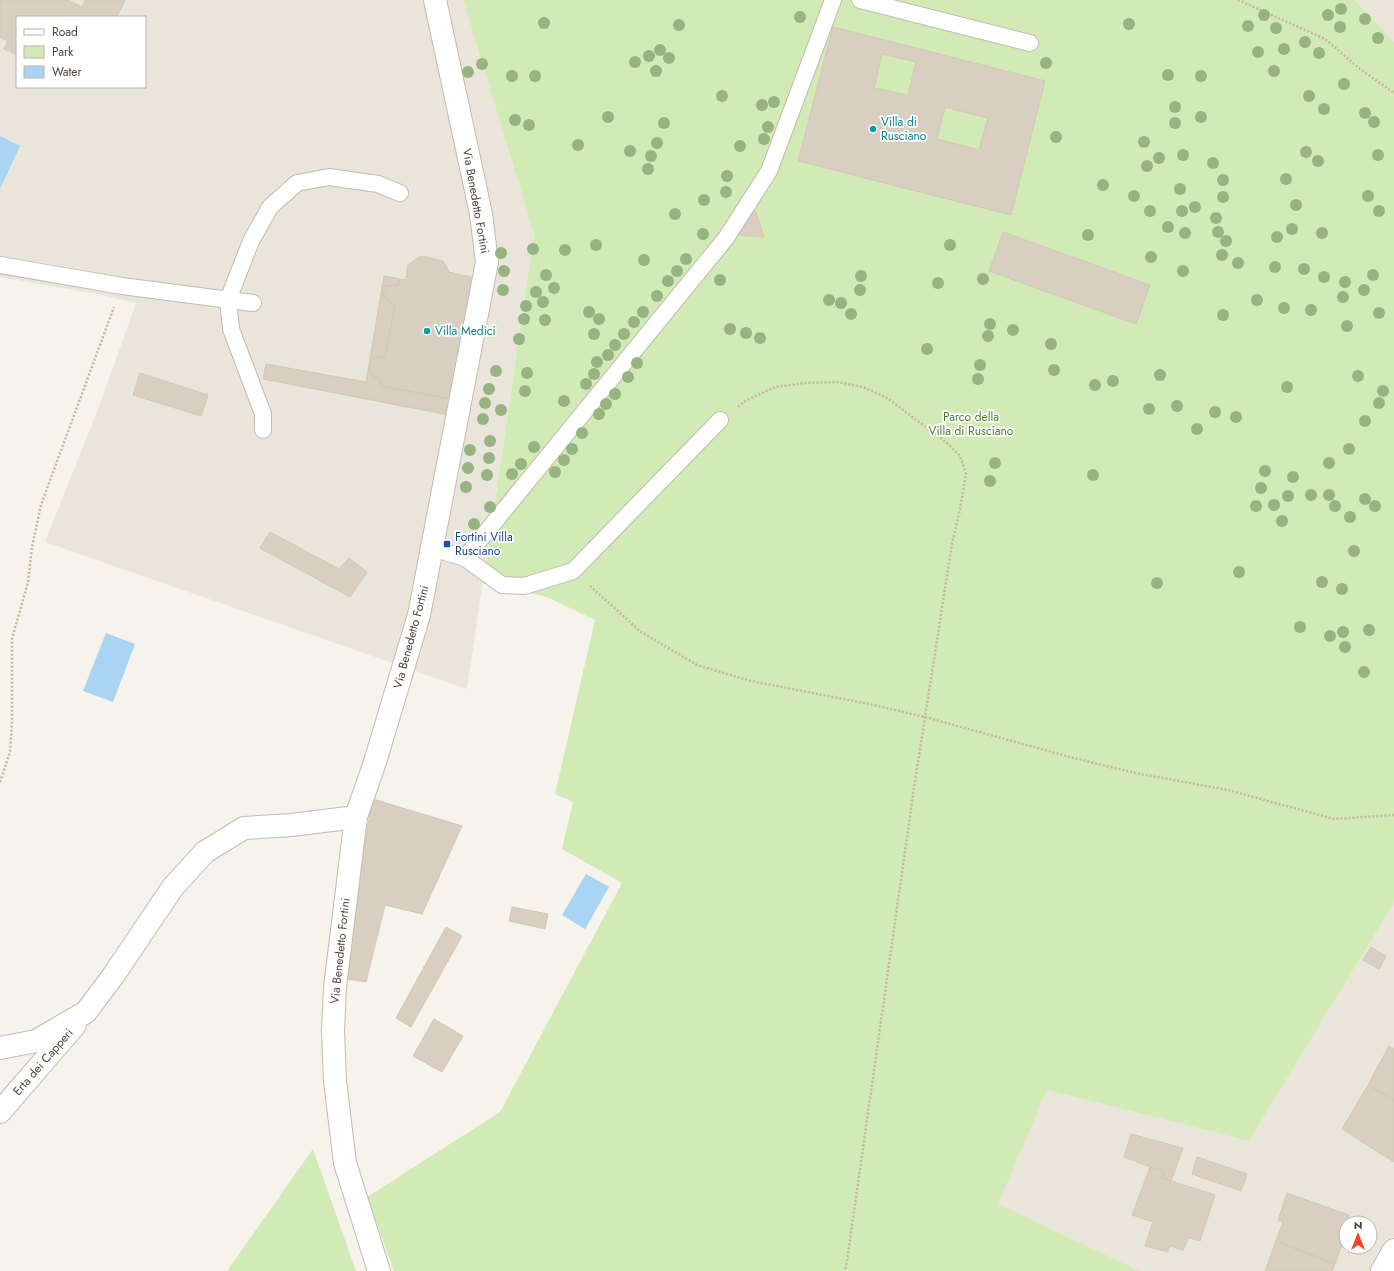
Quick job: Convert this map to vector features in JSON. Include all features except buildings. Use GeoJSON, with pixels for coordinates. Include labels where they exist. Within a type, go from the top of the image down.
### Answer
{"type":"FeatureCollection","features":[{"type":"Feature","properties":{"kind":"street","name":"Via Benedetto Fortini"},"geometry":{"type":"LineString","coordinates":[[379,1271],[345,1163],[335,1081],[333,1031],[335,987],[356,817],[375,762],[419,615],[487,262],[481,214],[435,0]]}},
{"type":"Feature","properties":{"kind":"street","name":"Erta dei Capperi"},"geometry":{"type":"LineString","coordinates":[[0,1112],[86,1012],[113,976],[172,888],[205,852],[244,828],[291,825],[356,817]]}},
{"type":"Feature","properties":{"kind":"street"},"geometry":{"type":"LineString","coordinates":[[0,1048],[36,1041],[86,1012]]}},
{"type":"Feature","properties":{"kind":"street"},"geometry":{"type":"LineString","coordinates":[[1382,1271],[1394,1250]]}},
{"type":"Feature","properties":{"kind":"lane"},"geometry":{"type":"LineString","coordinates":[[465,558],[726,238],[769,171],[833,0]]}},
{"type":"Feature","properties":{"kind":"lane"},"geometry":{"type":"LineString","coordinates":[[860,0],[1030,43]]}},
{"type":"Feature","properties":{"kind":"lane"},"geometry":{"type":"LineString","coordinates":[[263,430],[263,414],[231,329],[228,300],[251,241],[270,207],[297,183],[329,177],[378,184],[400,193]]}},
{"type":"Feature","properties":{"kind":"lane"},"geometry":{"type":"LineString","coordinates":[[0,265],[122,286],[253,303]]}},
{"type":"Feature","properties":{"kind":"lane"},"geometry":{"type":"LineString","coordinates":[[432,548],[465,558],[502,585],[524,586],[573,571],[720,420]]}},
{"type":"Feature","properties":{"kind":"path"},"geometry":{"type":"LineString","coordinates":[[1238,0],[1325,40],[1360,69],[1394,93]]}},
{"type":"Feature","properties":{"kind":"path"},"geometry":{"type":"LineString","coordinates":[[0,782],[10,752],[12,724],[12,639],[28,582],[32,547],[41,505],[122,286]]}},
{"type":"Feature","properties":{"kind":"path"},"geometry":{"type":"LineString","coordinates":[[720,420],[747,400],[775,388],[805,383],[838,382],[863,386],[887,398],[946,442],[960,456],[966,474],[952,544],[915,781],[848,1261],[845,1271]]}},
{"type":"Feature","properties":{"kind":"path"},"geometry":{"type":"LineString","coordinates":[[573,571],[641,632],[697,665],[751,680],[925,717],[1128,771],[1228,790],[1334,819],[1394,815]]}},
{"type":"Feature","properties":{"kind":"shaded area"},"geometry":{"type":"Polygon","coordinates":[[[0,0],[463,0],[534,234],[467,689],[45,542],[97,412],[136,303],[102,295],[0,277],[0,0]]]}},
{"type":"Feature","properties":{"kind":"shaded area"},"geometry":{"type":"Polygon","coordinates":[[[1355,0],[1394,0],[1394,42],[1355,0]]]}},
{"type":"Feature","properties":{"kind":"shaded area"},"geometry":{"type":"Polygon","coordinates":[[[1394,903],[1394,1271],[1140,1271],[997,1204],[1047,1090],[1249,1141],[1394,903]]]}},
{"type":"Feature","properties":{"kind":"green space","name":"Parco della Villa di Rusciano"},"geometry":{"type":"Polygon","coordinates":[[[463,0],[1355,0],[1394,42],[1394,903],[1249,1141],[1047,1090],[998,1204],[1140,1271],[394,1271],[367,1197],[500,1112],[622,883],[562,849],[573,802],[555,794],[595,620],[547,597],[483,583],[534,234],[463,0]]]}},
{"type":"Feature","properties":{"kind":"green space"},"geometry":{"type":"Polygon","coordinates":[[[313,1149],[356,1271],[227,1271],[313,1149]]]}},
{"type":"Feature","properties":{"kind":"water"},"geometry":{"type":"Polygon","coordinates":[[[0,136],[20,146],[0,189],[0,136]]]}},
{"type":"Feature","properties":{"kind":"water"},"geometry":{"type":"Polygon","coordinates":[[[106,633],[135,644],[113,702],[83,691],[106,633]]]}},
{"type":"Feature","properties":{"kind":"water"},"geometry":{"type":"Polygon","coordinates":[[[586,874],[609,887],[585,929],[562,915],[586,874]]]}},
{"type":"Feature","properties":{"kind":"place","name":"Villa di Rusciano"},"geometry":{"type":"Point","coordinates":[873,129]}},
{"type":"Feature","properties":{"kind":"place","name":"Villa Medici"},"geometry":{"type":"Point","coordinates":[427,331]}},
{"type":"Feature","properties":{"kind":"place","name":"Fortini Villa Rusciano"},"geometry":{"type":"Point","coordinates":[447,544]}}]}
